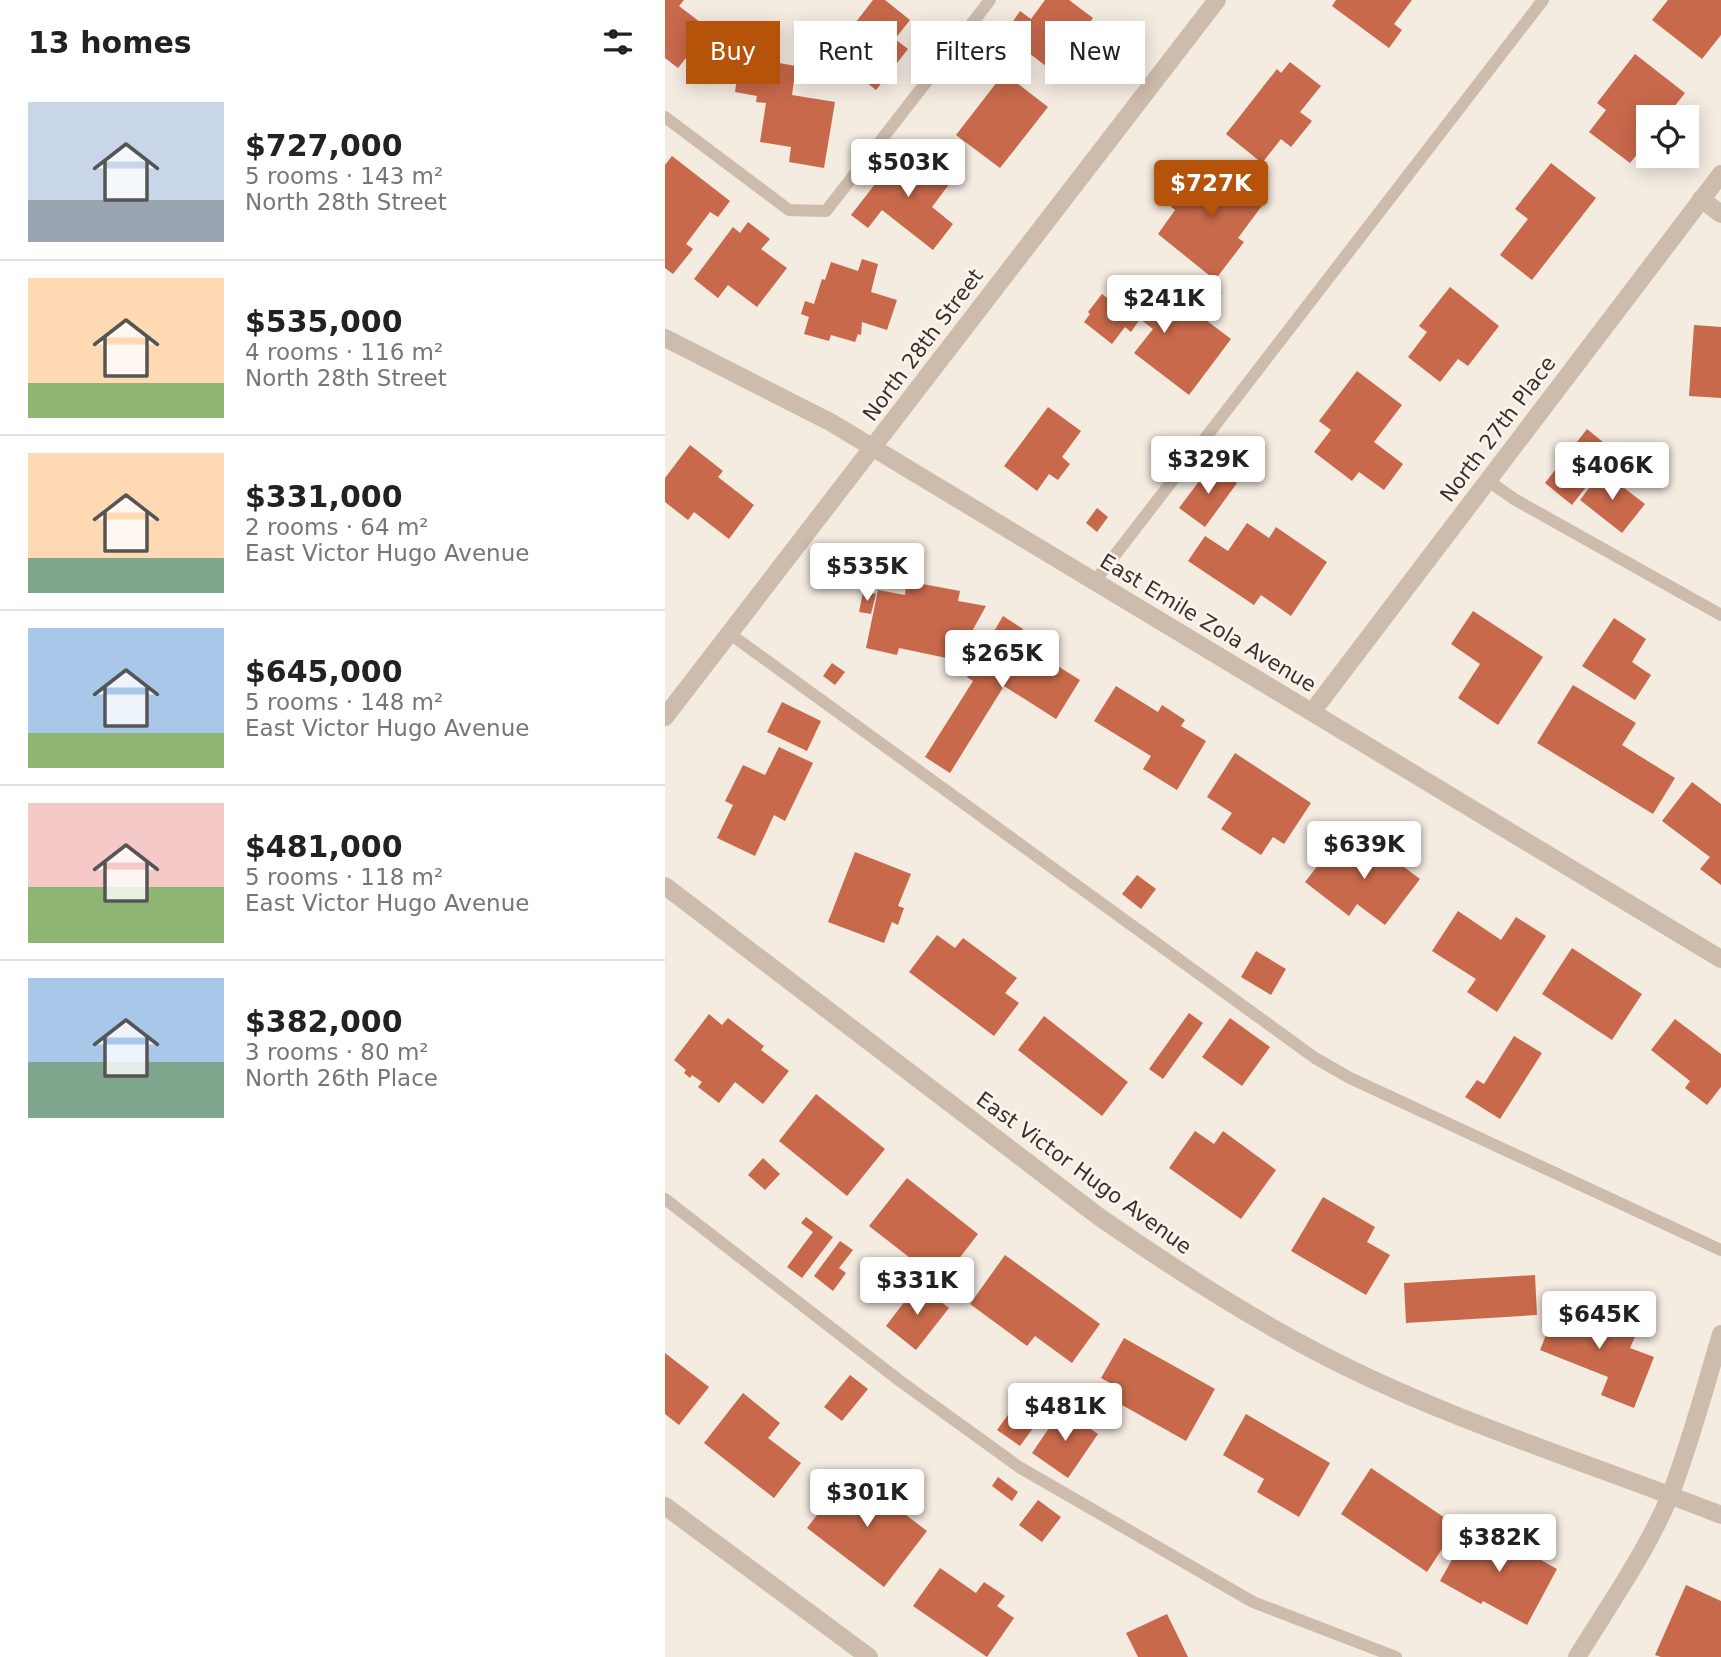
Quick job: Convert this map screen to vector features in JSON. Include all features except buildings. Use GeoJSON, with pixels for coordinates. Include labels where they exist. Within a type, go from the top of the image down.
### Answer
{"type":"FeatureCollection","features":[{"type":"Feature","properties":{"kind":"street","name":"North 28th Street"},"geometry":{"type":"LineString","coordinates":[[665,717],[1216,0]]}},
{"type":"Feature","properties":{"kind":"street","name":"North 27th Place"},"geometry":{"type":"LineString","coordinates":[[1312,712],[1721,174]]}},
{"type":"Feature","properties":{"kind":"street"},"geometry":{"type":"LineString","coordinates":[[1702,199],[1721,214]]}},
{"type":"Feature","properties":{"kind":"street","name":"East Emile Zola Avenue"},"geometry":{"type":"LineString","coordinates":[[665,338],[874,447],[1721,959]]}},
{"type":"Feature","properties":{"kind":"street","name":"East Victor Hugo Avenue"},"geometry":{"type":"LineString","coordinates":[[665,886],[1098,1216],[1177,1269],[1314,1350],[1384,1383],[1500,1433],[1721,1515]]}},
{"type":"Feature","properties":{"kind":"street"},"geometry":{"type":"LineString","coordinates":[[1577,1657],[1648,1539],[1670,1495],[1692,1434],[1721,1334]]}},
{"type":"Feature","properties":{"kind":"street"},"geometry":{"type":"LineString","coordinates":[[665,1506],[869,1657]]}},
{"type":"Feature","properties":{"kind":"lane"},"geometry":{"type":"LineString","coordinates":[[665,117],[789,211],[826,211],[990,0]]}},
{"type":"Feature","properties":{"kind":"lane"},"geometry":{"type":"LineString","coordinates":[[1095,581],[1543,0]]}},
{"type":"Feature","properties":{"kind":"lane"},"geometry":{"type":"LineString","coordinates":[[1487,480],[1514,499],[1721,615]]}},
{"type":"Feature","properties":{"kind":"lane"},"geometry":{"type":"LineString","coordinates":[[730,634],[1315,1058],[1350,1078],[1721,1250]]}},
{"type":"Feature","properties":{"kind":"lane"},"geometry":{"type":"LineString","coordinates":[[665,1199],[900,1381],[1019,1467],[1253,1602],[1396,1657]]}}]}
